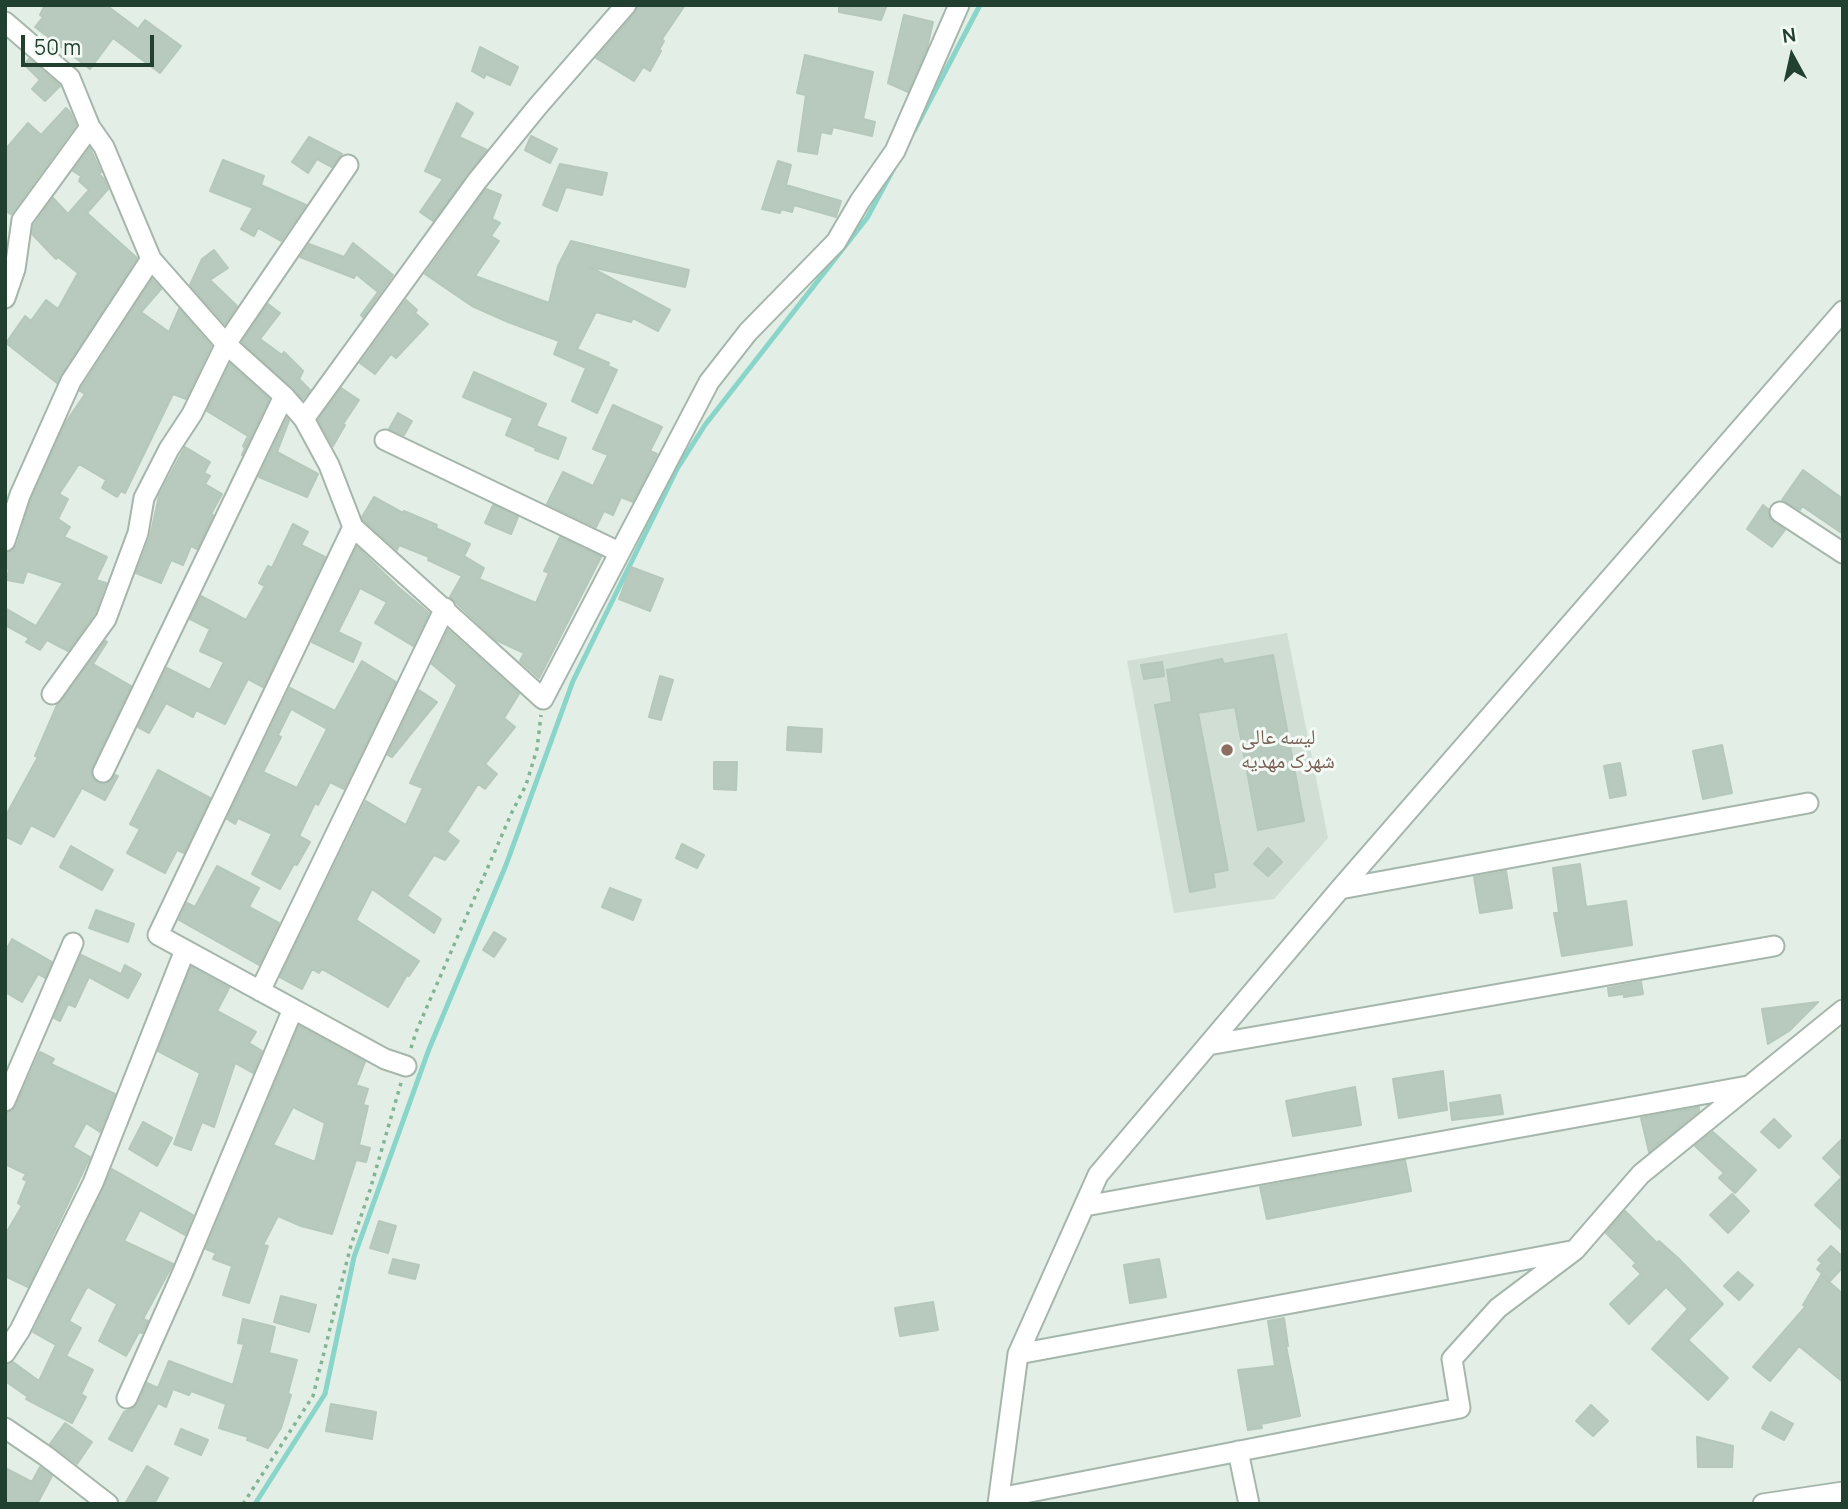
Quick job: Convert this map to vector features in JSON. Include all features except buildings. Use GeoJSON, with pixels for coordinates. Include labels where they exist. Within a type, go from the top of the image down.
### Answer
{"type":"FeatureCollection","features":[{"type":"Feature","properties":{"kind":"street"},"geometry":{"type":"LineString","coordinates":[[304,419],[477,181],[626,5]]}},
{"type":"Feature","properties":{"kind":"street"},"geometry":{"type":"LineString","coordinates":[[5,22],[70,78],[90,127],[104,147],[151,259],[226,344],[284,396],[304,419],[329,466],[353,527],[543,699],[709,382],[748,332],[836,242],[860,201],[895,151],[960,5]]}},
{"type":"Feature","properties":{"kind":"street"},"geometry":{"type":"LineString","coordinates":[[5,298],[15,269],[22,220],[90,127]]}},
{"type":"Feature","properties":{"kind":"street"},"geometry":{"type":"LineString","coordinates":[[52,694],[106,619],[138,533],[144,498],[169,449],[192,414],[226,344],[348,165]]}},
{"type":"Feature","properties":{"kind":"street"},"geometry":{"type":"LineString","coordinates":[[5,541],[20,495],[71,381],[151,259]]}},
{"type":"Feature","properties":{"kind":"street"},"geometry":{"type":"LineString","coordinates":[[1843,311],[1340,889],[1098,1175],[1018,1354],[998,1501],[1460,1408],[1452,1359],[1498,1308],[1576,1250],[1642,1174],[1843,1010]]}},
{"type":"Feature","properties":{"kind":"street"},"geometry":{"type":"LineString","coordinates":[[103,772],[284,396]]}},
{"type":"Feature","properties":{"kind":"street"},"geometry":{"type":"LineString","coordinates":[[385,440],[619,552]]}},
{"type":"Feature","properties":{"kind":"street"},"geometry":{"type":"LineString","coordinates":[[1780,512],[1843,554]]}},
{"type":"Feature","properties":{"kind":"street"},"geometry":{"type":"LineString","coordinates":[[353,527],[158,935],[385,1059],[406,1066]]}},
{"type":"Feature","properties":{"kind":"street"},"geometry":{"type":"LineString","coordinates":[[260,991],[445,608]]}},
{"type":"Feature","properties":{"kind":"street"},"geometry":{"type":"LineString","coordinates":[[1340,889],[1808,803]]}},
{"type":"Feature","properties":{"kind":"street"},"geometry":{"type":"LineString","coordinates":[[5,1101],[73,943]]}},
{"type":"Feature","properties":{"kind":"street"},"geometry":{"type":"LineString","coordinates":[[1208,1045],[1774,946]]}},
{"type":"Feature","properties":{"kind":"street"},"geometry":{"type":"LineString","coordinates":[[5,1353],[20,1329],[93,1183],[185,950]]}},
{"type":"Feature","properties":{"kind":"street"},"geometry":{"type":"LineString","coordinates":[[127,1398],[293,1009]]}},
{"type":"Feature","properties":{"kind":"street"},"geometry":{"type":"LineString","coordinates":[[1085,1206],[1749,1086]]}},
{"type":"Feature","properties":{"kind":"street"},"geometry":{"type":"LineString","coordinates":[[1018,1354],[1576,1250]]}},
{"type":"Feature","properties":{"kind":"street"},"geometry":{"type":"LineString","coordinates":[[5,1428],[108,1504]]}},
{"type":"Feature","properties":{"kind":"street"},"geometry":{"type":"LineString","coordinates":[[1238,1451],[1249,1504]]}},
{"type":"Feature","properties":{"kind":"street"},"geometry":{"type":"LineString","coordinates":[[1763,1504],[1843,1492]]}},
{"type":"Feature","properties":{"kind":"path"},"geometry":{"type":"LineString","coordinates":[[243,1504],[313,1396],[351,1245],[370,1190],[416,1032],[526,785],[537,749],[543,699]]}},
{"type":"Feature","properties":{"kind":"shaded area","name":"لیسه عالی شهرک مهدیه"},"geometry":{"type":"Polygon","coordinates":[[[1287,633],[1328,838],[1274,899],[1174,913],[1127,661],[1287,633]]]}},
{"type":"Feature","properties":{"kind":"waterway"},"geometry":{"type":"LineString","coordinates":[[914,131],[980,5]]}},
{"type":"Feature","properties":{"kind":"waterway"},"geometry":{"type":"LineString","coordinates":[[255,1504],[325,1394],[354,1257],[429,1049],[506,865],[573,681],[677,469],[705,425],[867,218],[894,168]]}},
{"type":"Feature","properties":{"kind":"place","name":"لیسه عالی شهرک مهدیه"},"geometry":{"type":"Point","coordinates":[1227,750]}}]}
